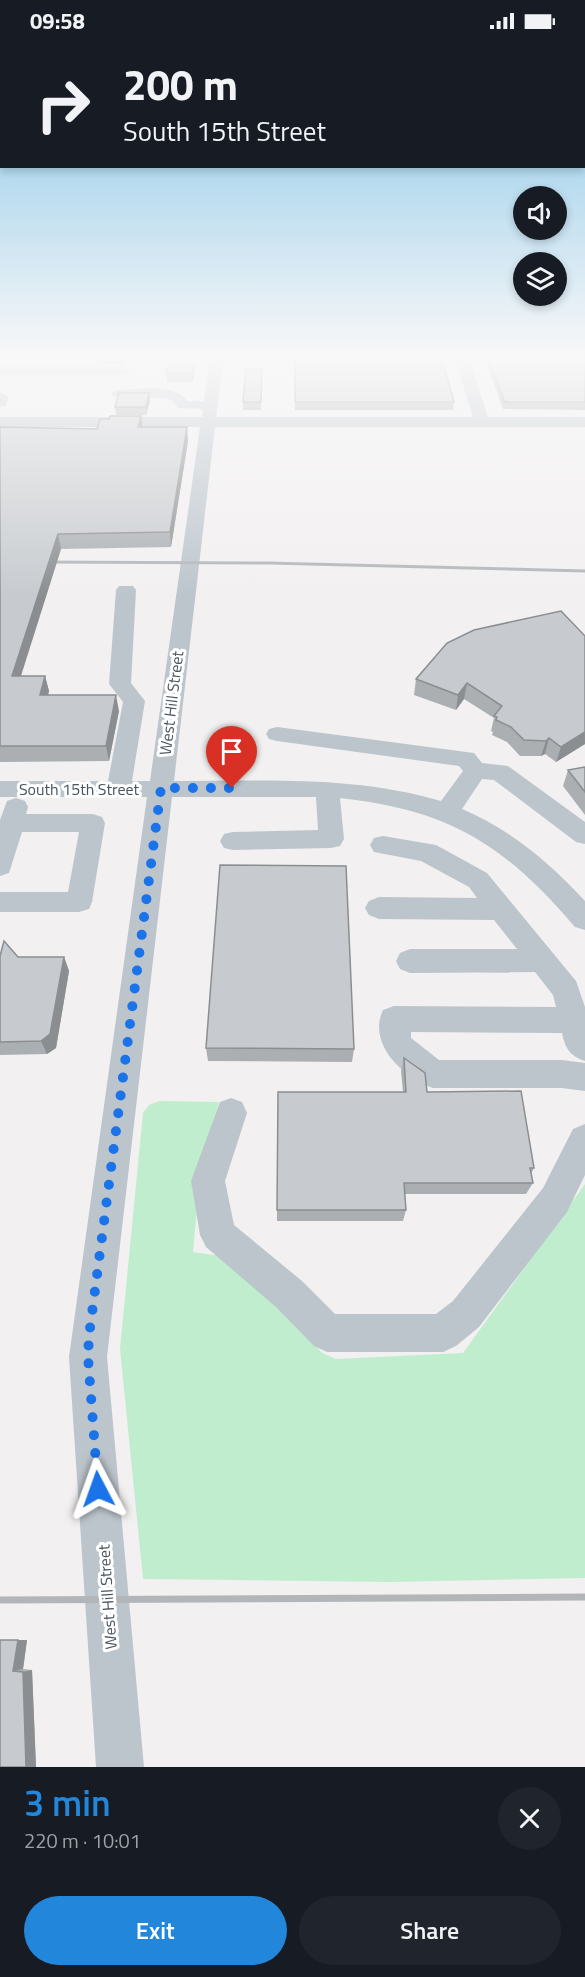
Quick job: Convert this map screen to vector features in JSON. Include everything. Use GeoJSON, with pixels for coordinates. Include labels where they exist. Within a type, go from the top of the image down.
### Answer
{"type":"FeatureCollection","features":[{"type":"Feature","properties":{"kind":"street","name":"West Hill Street"},"geometry":{"type":"LineString","coordinates":[[120,1767],[88,1357],[206,436]]}},
{"type":"Feature","properties":{"kind":"street"},"geometry":{"type":"LineString","coordinates":[[119,789],[134,701],[120,684],[126,590]]}},
{"type":"Feature","properties":{"kind":"street"},"geometry":{"type":"LineString","coordinates":[[277,734],[466,759],[475,771]]}},
{"type":"Feature","properties":{"kind":"street"},"geometry":{"type":"LineString","coordinates":[[447,812],[475,771]]}},
{"type":"Feature","properties":{"kind":"street"},"geometry":{"type":"LineString","coordinates":[[475,771],[500,772],[585,835]]}},
{"type":"Feature","properties":{"kind":"street","name":"South 15th Street"},"geometry":{"type":"LineString","coordinates":[[11,789],[327,789],[368,792],[412,800],[447,812],[483,829],[527,858],[561,891],[585,919]]}},
{"type":"Feature","properties":{"kind":"street"},"geometry":{"type":"LineString","coordinates":[[0,866],[11,824],[11,789]]}},
{"type":"Feature","properties":{"kind":"street"},"geometry":{"type":"LineString","coordinates":[[233,841],[331,839],[327,789]]}},
{"type":"Feature","properties":{"kind":"street"},"geometry":{"type":"LineString","coordinates":[[0,902],[79,902],[93,823],[11,824]]}},
{"type":"Feature","properties":{"kind":"street"},"geometry":{"type":"LineString","coordinates":[[383,845],[427,852],[478,880],[567,990],[579,1041],[585,1048]]}},
{"type":"Feature","properties":{"kind":"street"},"geometry":{"type":"LineString","coordinates":[[379,908],[501,909]]}},
{"type":"Feature","properties":{"kind":"street"},"geometry":{"type":"LineString","coordinates":[[410,961],[543,960]]}},
{"type":"Feature","properties":{"kind":"street"},"geometry":{"type":"LineString","coordinates":[[574,1020],[394,1019],[397,1045],[433,1074],[562,1074],[585,1077]]}},
{"type":"Feature","properties":{"kind":"street"},"geometry":{"type":"LineString","coordinates":[[231,1113],[208,1181],[218,1235],[289,1294],[327,1333],[443,1333],[466,1314],[555,1200],[585,1140]]}},
{"type":"Feature","properties":{"kind":"green space"},"geometry":{"type":"Polygon","coordinates":[[[160,1101],[219,1102],[201,1165],[193,1252],[235,1258],[322,1353],[336,1359],[463,1353],[585,1184],[585,1578],[390,1582],[143,1579],[120,1349],[143,1113],[149,1105],[160,1101]]]}},
{"type":"Feature","properties":{"kind":"building"},"geometry":{"type":"Polygon","coordinates":[[[0,436],[185,436],[170,532],[58,534],[12,676],[45,676],[40,695],[116,695],[106,746],[0,746],[0,436]]]}},
{"type":"Feature","properties":{"kind":"building"},"geometry":{"type":"Polygon","coordinates":[[[561,611],[585,636],[585,732],[561,747],[549,738],[546,741],[524,740],[511,727],[496,720],[497,717],[494,716],[502,706],[467,683],[458,695],[416,679],[447,643],[474,630],[561,611]]]}},
{"type":"Feature","properties":{"kind":"building"},"geometry":{"type":"Polygon","coordinates":[[[585,767],[585,792],[568,770],[585,767]]]}},
{"type":"Feature","properties":{"kind":"building"},"geometry":{"type":"Polygon","coordinates":[[[220,865],[346,866],[354,1049],[206,1048],[220,865]]]}},
{"type":"Feature","properties":{"kind":"building"},"geometry":{"type":"Polygon","coordinates":[[[4,941],[18,957],[64,957],[50,1034],[41,1041],[0,1042],[0,956],[4,941]]]}},
{"type":"Feature","properties":{"kind":"building"},"geometry":{"type":"Polygon","coordinates":[[[404,1058],[425,1073],[427,1092],[521,1091],[534,1168],[530,1168],[533,1183],[404,1183],[406,1210],[277,1210],[278,1092],[406,1092],[404,1058]]]}},
{"type":"Feature","properties":{"kind":"building"},"geometry":{"type":"Polygon","coordinates":[[[0,1640],[18,1640],[13,1671],[23,1672],[26,1767],[0,1767],[0,1640]]]}},
{"type":"Feature","properties":{"kind":"railway"},"geometry":{"type":"LineString","coordinates":[[39,562],[268,563],[585,571]]}},
{"type":"Feature","properties":{"kind":"railway"},"geometry":{"type":"LineString","coordinates":[[0,1600],[585,1597]]}},
{"type":"Feature","properties":{"kind":"route"},"geometry":{"type":"LineString","coordinates":[[98,1489],[88,1357],[89,1336],[161,788],[232,788]]}}]}
